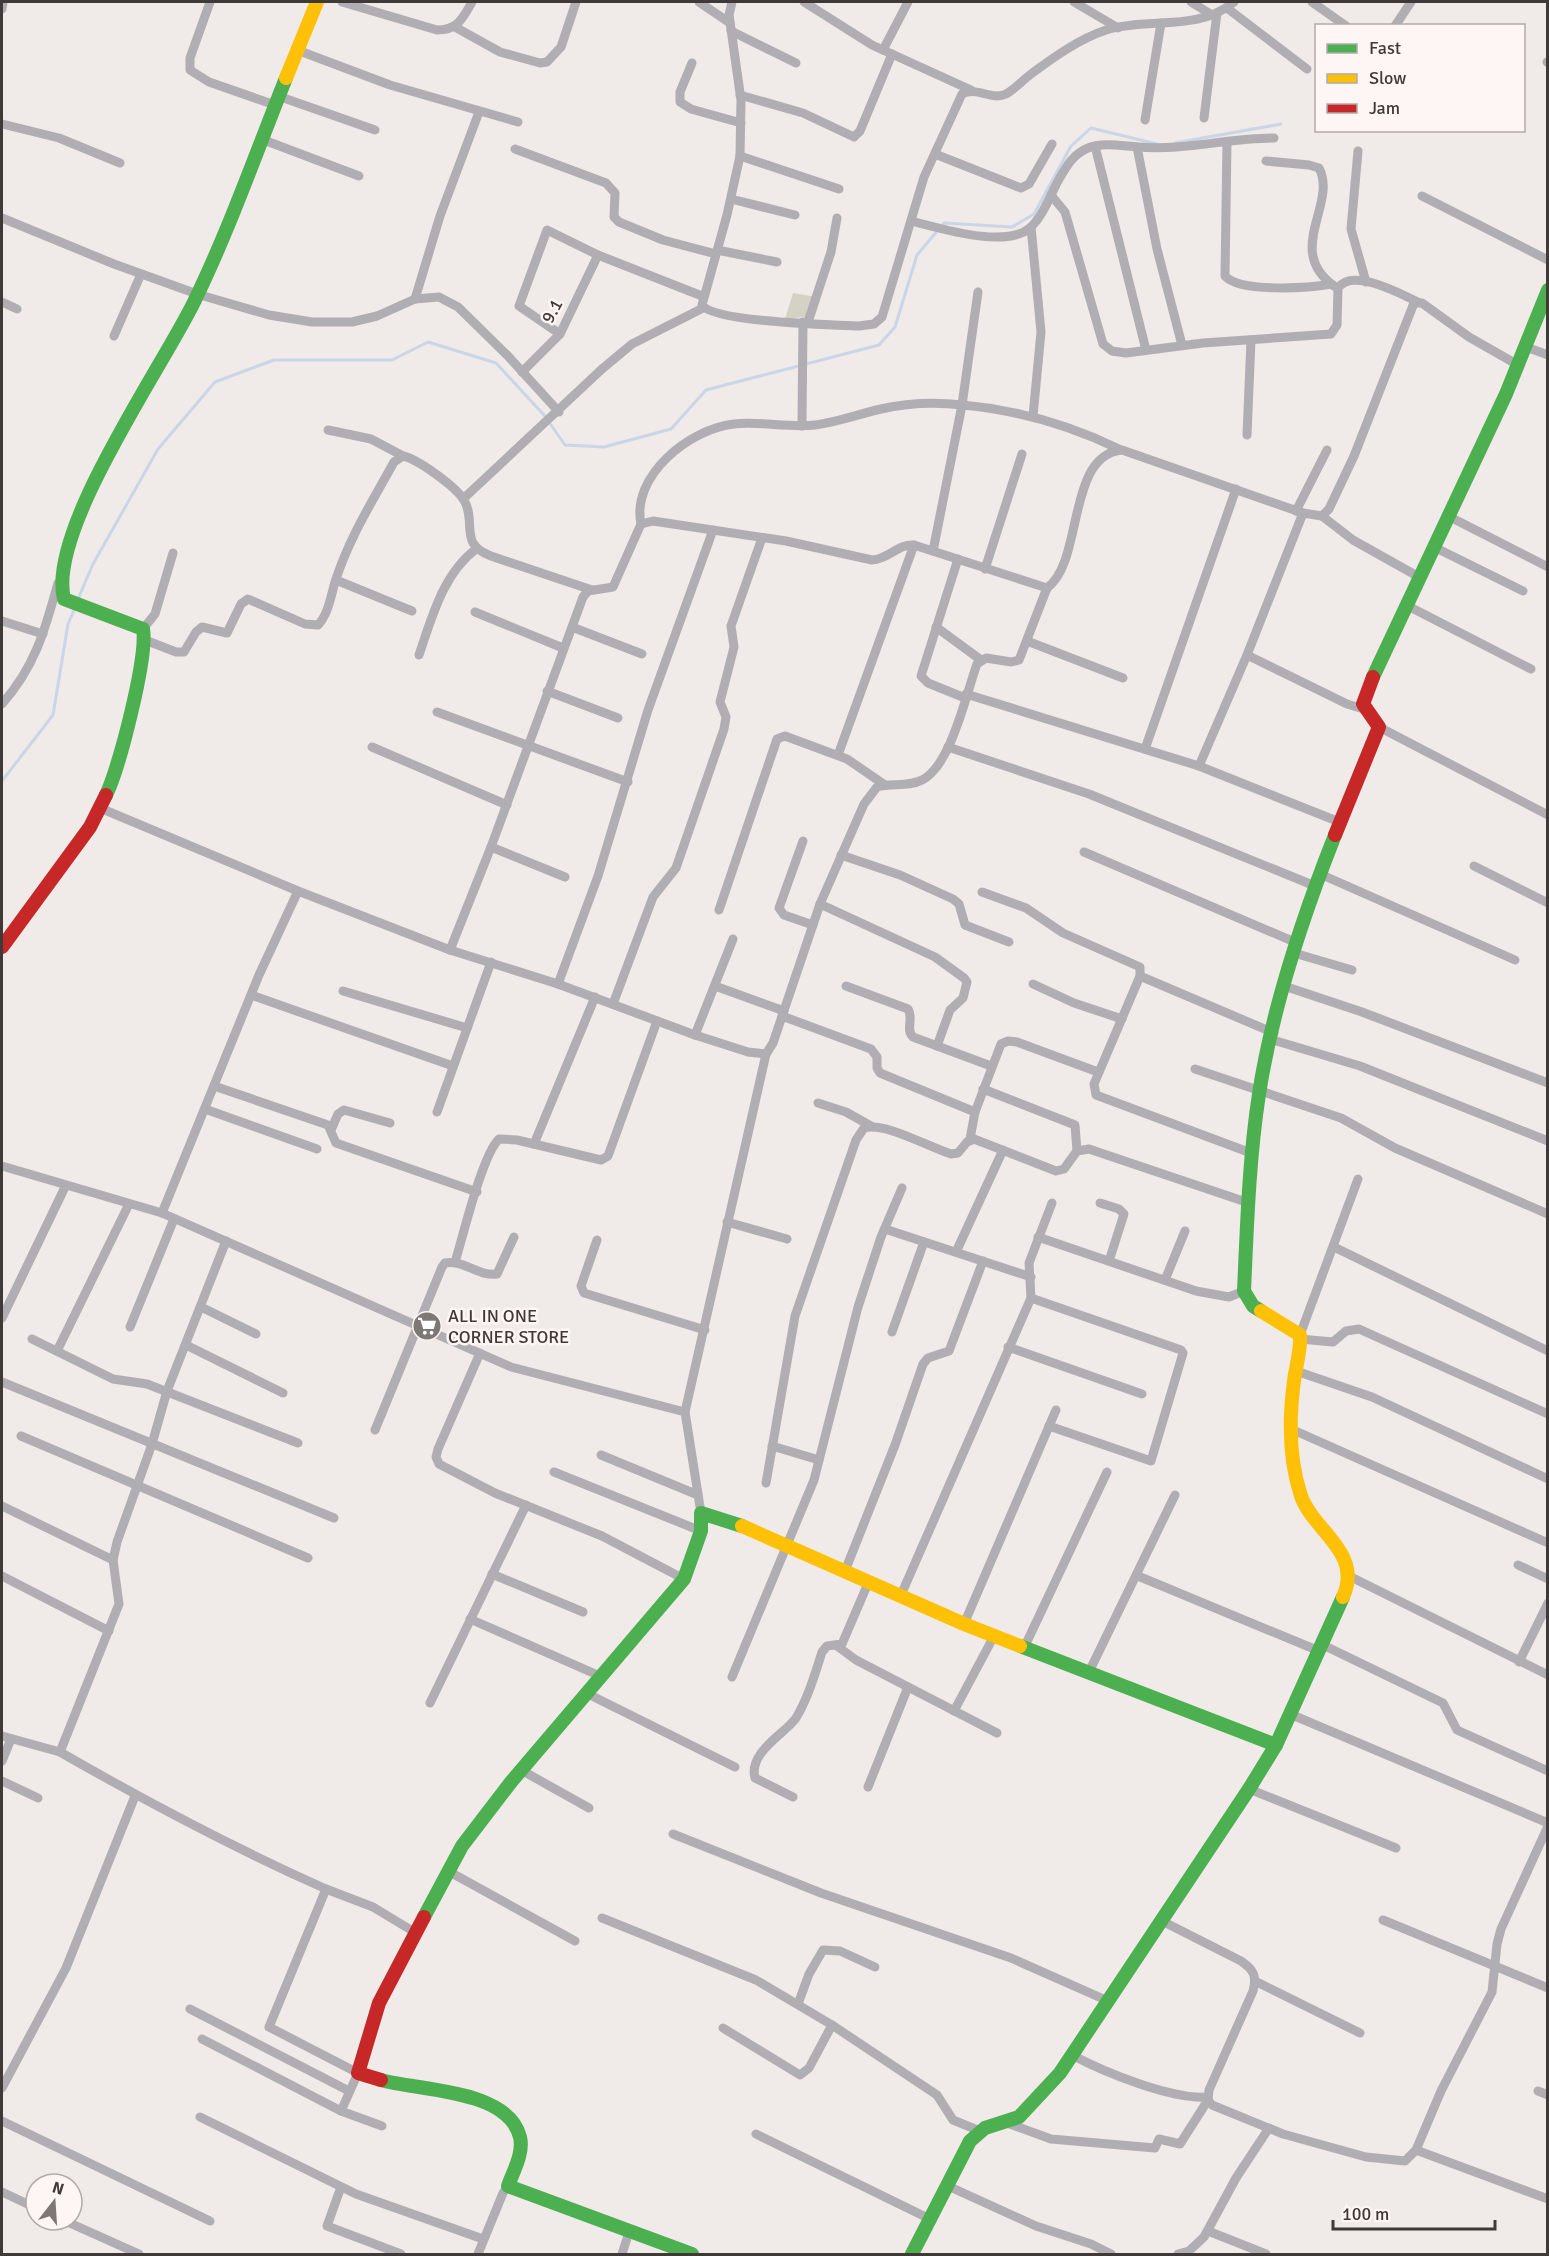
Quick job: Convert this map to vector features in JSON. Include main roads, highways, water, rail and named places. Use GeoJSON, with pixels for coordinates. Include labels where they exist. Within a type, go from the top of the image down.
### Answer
{"type":"FeatureCollection","features":[{"type":"Feature","properties":{"kind":"waterway"},"geometry":{"type":"LineString","coordinates":[[1175,143],[1281,124]]}},
{"type":"Feature","properties":{"kind":"waterway"},"geometry":{"type":"LineString","coordinates":[[78,599],[93,564],[158,449],[215,382],[274,360],[392,360],[428,342],[496,363],[544,415],[565,445],[604,447],[671,429],[706,390],[879,345],[895,327],[917,255],[944,223],[1012,227],[1034,214],[1071,146],[1091,128],[1157,144]]}},
{"type":"Feature","properties":{"kind":"waterway"},"geometry":{"type":"LineString","coordinates":[[2,781],[53,715],[68,624],[75,608]]}},
{"type":"Feature","properties":{"kind":"place","name":"ALL IN ONE CORNER STORE"},"geometry":{"type":"Point","coordinates":[427,1326]}}]}
